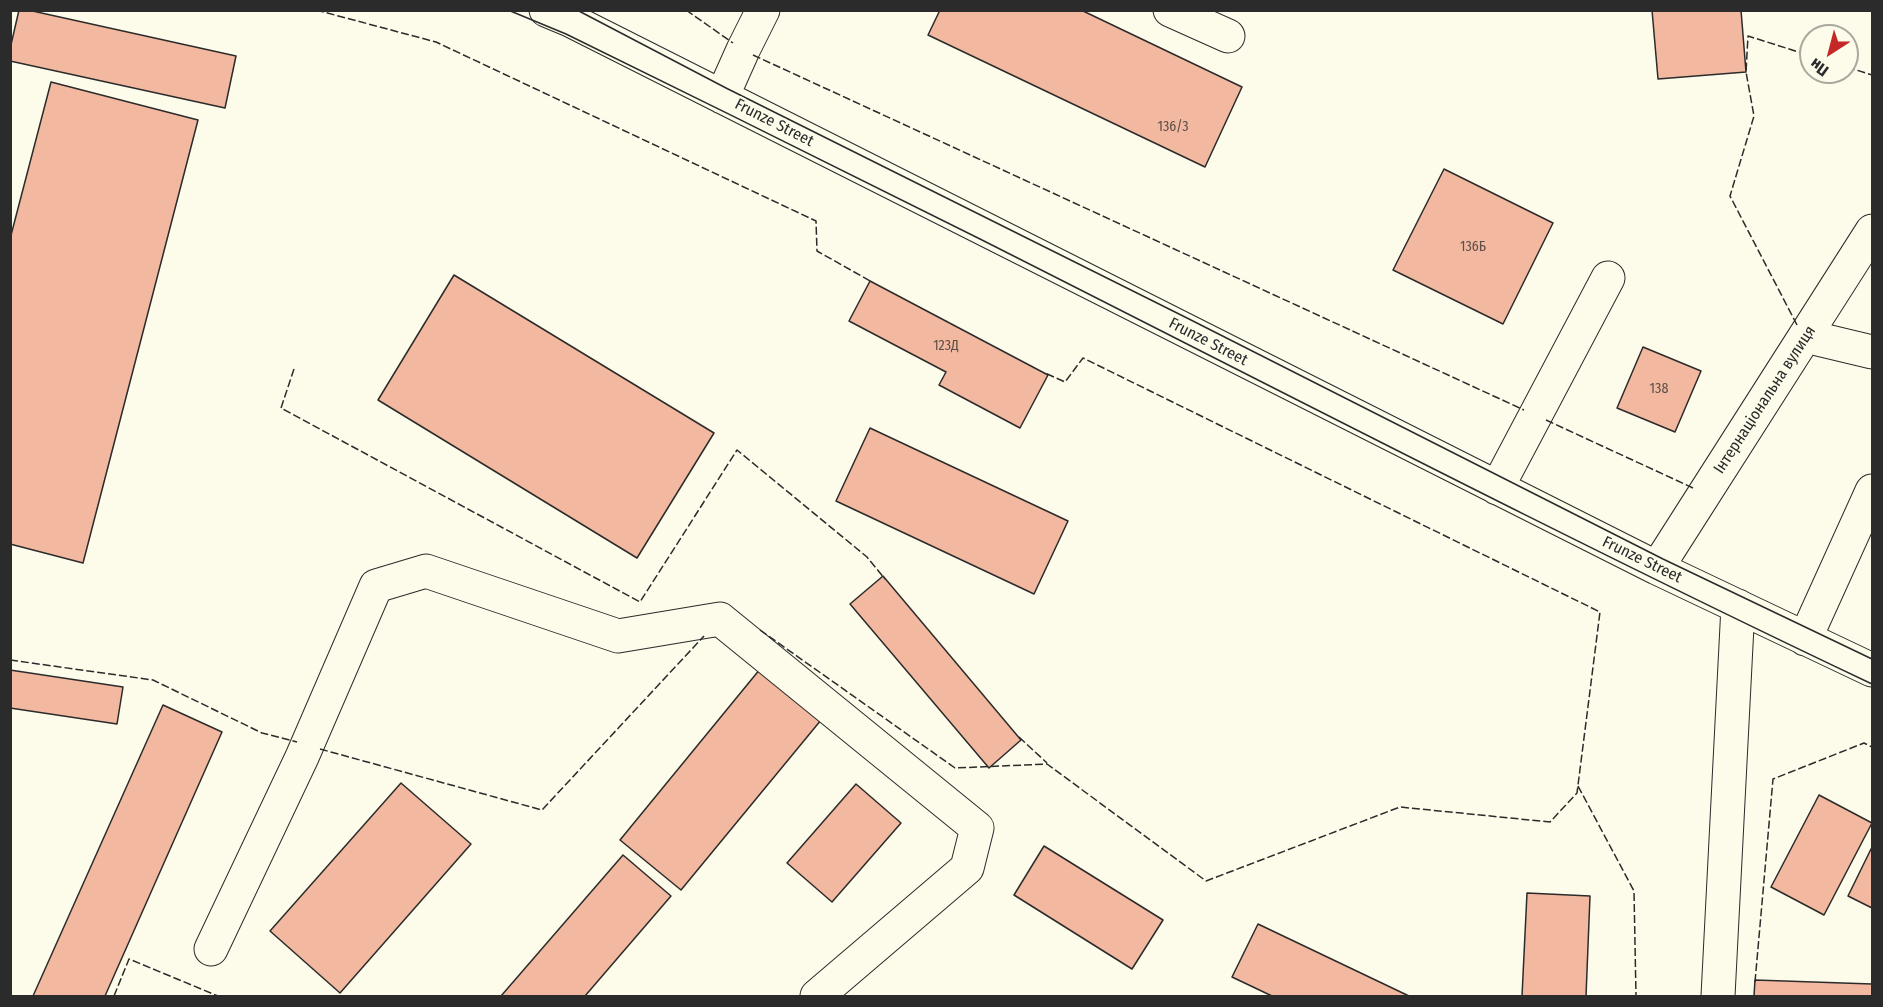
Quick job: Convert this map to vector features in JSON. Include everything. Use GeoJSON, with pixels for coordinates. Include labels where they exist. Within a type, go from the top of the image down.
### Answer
{"type":"FeatureCollection","features":[{"type":"Feature","properties":{"kind":"street","name":"Frunze Street"},"geometry":{"type":"LineString","coordinates":[[546,10],[570,20],[1657,568],[1872,670]]}},
{"type":"Feature","properties":{"kind":"street"},"geometry":{"type":"LineString","coordinates":[[722,97],[763,10]]}},
{"type":"Feature","properties":{"kind":"street"},"geometry":{"type":"LineString","coordinates":[[1170,10],[1228,36]]}},
{"type":"Feature","properties":{"kind":"street","name":"Інтернаціональна вулиця"},"geometry":{"type":"LineString","coordinates":[[1657,568],[1872,231]]}},
{"type":"Feature","properties":{"kind":"street"},"geometry":{"type":"LineString","coordinates":[[1497,488],[1608,278]]}},
{"type":"Feature","properties":{"kind":"street"},"geometry":{"type":"LineString","coordinates":[[1805,336],[1872,352]]}},
{"type":"Feature","properties":{"kind":"street"},"geometry":{"type":"LineString","coordinates":[[1805,639],[1872,492]]}},
{"type":"Feature","properties":{"kind":"street"},"geometry":{"type":"LineString","coordinates":[[212,949],[302,757],[376,586],[426,571],[618,636],[720,618],[977,828],[967,868],[817,996]]}},
{"type":"Feature","properties":{"kind":"street"},"geometry":{"type":"LineString","coordinates":[[1718,996],[1738,606]]}},
{"type":"Feature","properties":{"kind":"building"},"geometry":{"type":"Polygon","coordinates":[[[19,10],[28,10],[236,56],[225,108],[10,61],[10,49],[19,10]]]}},
{"type":"Feature","properties":{"kind":"building"},"geometry":{"type":"Polygon","coordinates":[[[940,10],[1081,10],[1242,87],[1205,167],[928,35],[940,10]]]}},
{"type":"Feature","properties":{"kind":"building"},"geometry":{"type":"Polygon","coordinates":[[[1652,10],[1741,10],[1746,72],[1658,79],[1652,10]]]}},
{"type":"Feature","properties":{"kind":"building"},"geometry":{"type":"Polygon","coordinates":[[[51,82],[198,120],[83,563],[10,544],[10,239],[51,82]]]}},
{"type":"Feature","properties":{"kind":"building"},"geometry":{"type":"Polygon","coordinates":[[[1444,169],[1553,223],[1503,324],[1393,270],[1444,169]]]}},
{"type":"Feature","properties":{"kind":"building"},"geometry":{"type":"Polygon","coordinates":[[[454,275],[714,433],[637,558],[378,400],[454,275]]]}},
{"type":"Feature","properties":{"kind":"building"},"geometry":{"type":"Polygon","coordinates":[[[870,281],[1048,375],[1020,428],[939,385],[946,372],[849,321],[870,281]]]}},
{"type":"Feature","properties":{"kind":"building"},"geometry":{"type":"Polygon","coordinates":[[[1643,347],[1701,371],[1675,432],[1617,408],[1643,347]]]}},
{"type":"Feature","properties":{"kind":"building"},"geometry":{"type":"Polygon","coordinates":[[[870,428],[1068,521],[1034,594],[836,501],[870,428]]]}},
{"type":"Feature","properties":{"kind":"building"},"geometry":{"type":"Polygon","coordinates":[[[883,576],[1021,740],[989,768],[850,604],[883,576]]]}},
{"type":"Feature","properties":{"kind":"building"},"geometry":{"type":"Polygon","coordinates":[[[765,663],[826,714],[681,890],[620,840],[765,663]]]}},
{"type":"Feature","properties":{"kind":"building"},"geometry":{"type":"Polygon","coordinates":[[[10,670],[123,687],[117,724],[10,708],[10,670]]]}},
{"type":"Feature","properties":{"kind":"building"},"geometry":{"type":"Polygon","coordinates":[[[163,705],[222,732],[105,996],[33,996],[163,705]]]}},
{"type":"Feature","properties":{"kind":"building"},"geometry":{"type":"Polygon","coordinates":[[[401,783],[471,844],[340,993],[270,931],[401,783]]]}},
{"type":"Feature","properties":{"kind":"building"},"geometry":{"type":"Polygon","coordinates":[[[856,784],[901,823],[832,902],[787,863],[856,784]]]}},
{"type":"Feature","properties":{"kind":"building"},"geometry":{"type":"Polygon","coordinates":[[[1819,795],[1872,823],[1824,915],[1771,887],[1819,795]]]}},
{"type":"Feature","properties":{"kind":"building"},"geometry":{"type":"Polygon","coordinates":[[[1044,846],[1163,920],[1132,969],[1014,895],[1044,846]]]}},
{"type":"Feature","properties":{"kind":"building"},"geometry":{"type":"Polygon","coordinates":[[[1872,847],[1872,908],[1848,896],[1872,847]]]}},
{"type":"Feature","properties":{"kind":"building"},"geometry":{"type":"Polygon","coordinates":[[[623,855],[671,896],[585,996],[501,996],[623,855]]]}},
{"type":"Feature","properties":{"kind":"building"},"geometry":{"type":"Polygon","coordinates":[[[1527,893],[1590,896],[1586,996],[1522,996],[1527,893]]]}},
{"type":"Feature","properties":{"kind":"building"},"geometry":{"type":"Polygon","coordinates":[[[1258,924],[1409,996],[1272,996],[1232,977],[1258,924]]]}},
{"type":"Feature","properties":{"kind":"building"},"geometry":{"type":"Polygon","coordinates":[[[1755,980],[1872,984],[1872,996],[1754,996],[1755,980]]]}},
{"type":"Feature","properties":{"kind":"tram line"},"geometry":{"type":"LineString","coordinates":[[508,10],[566,34],[773,136],[1536,520],[1872,684]]}},
{"type":"Feature","properties":{"kind":"tram line"},"geometry":{"type":"LineString","coordinates":[[577,10],[726,88],[1663,559],[1872,659]]}},
{"type":"Feature","properties":{"kind":"fence"},"geometry":{"type":"LineString","coordinates":[[316,10],[436,42],[816,221],[817,251],[872,282]]}},
{"type":"Feature","properties":{"kind":"fence"},"geometry":{"type":"LineString","coordinates":[[686,10],[733,43]]}},
{"type":"Feature","properties":{"kind":"fence"},"geometry":{"type":"LineString","coordinates":[[1797,325],[1730,196],[1754,116],[1746,72],[1748,36],[1799,52]]}},
{"type":"Feature","properties":{"kind":"fence"},"geometry":{"type":"LineString","coordinates":[[753,55],[1524,410]]}},
{"type":"Feature","properties":{"kind":"fence"},"geometry":{"type":"LineString","coordinates":[[1859,71],[1872,75]]}},
{"type":"Feature","properties":{"kind":"fence"},"geometry":{"type":"LineString","coordinates":[[760,630],[955,768],[1047,764],[1206,881],[1400,807],[1550,822],[1577,793],[1600,612],[1083,358],[1065,382],[1045,373]]}},
{"type":"Feature","properties":{"kind":"fence"},"geometry":{"type":"LineString","coordinates":[[294,369],[281,408],[640,602],[737,450],[867,557],[885,579]]}},
{"type":"Feature","properties":{"kind":"fence"},"geometry":{"type":"LineString","coordinates":[[1546,420],[1693,488]]}},
{"type":"Feature","properties":{"kind":"fence"},"geometry":{"type":"LineString","coordinates":[[320,749],[542,810],[704,636]]}},
{"type":"Feature","properties":{"kind":"fence"},"geometry":{"type":"LineString","coordinates":[[10,660],[153,680],[262,733],[297,742]]}},
{"type":"Feature","properties":{"kind":"fence"},"geometry":{"type":"LineString","coordinates":[[1019,737],[1047,763]]}},
{"type":"Feature","properties":{"kind":"fence"},"geometry":{"type":"LineString","coordinates":[[1755,982],[1773,779],[1864,743],[1872,747]]}},
{"type":"Feature","properties":{"kind":"fence"},"geometry":{"type":"LineString","coordinates":[[1578,786],[1634,891],[1636,996]]}},
{"type":"Feature","properties":{"kind":"fence"},"geometry":{"type":"LineString","coordinates":[[114,996],[129,959],[218,996]]}}]}
